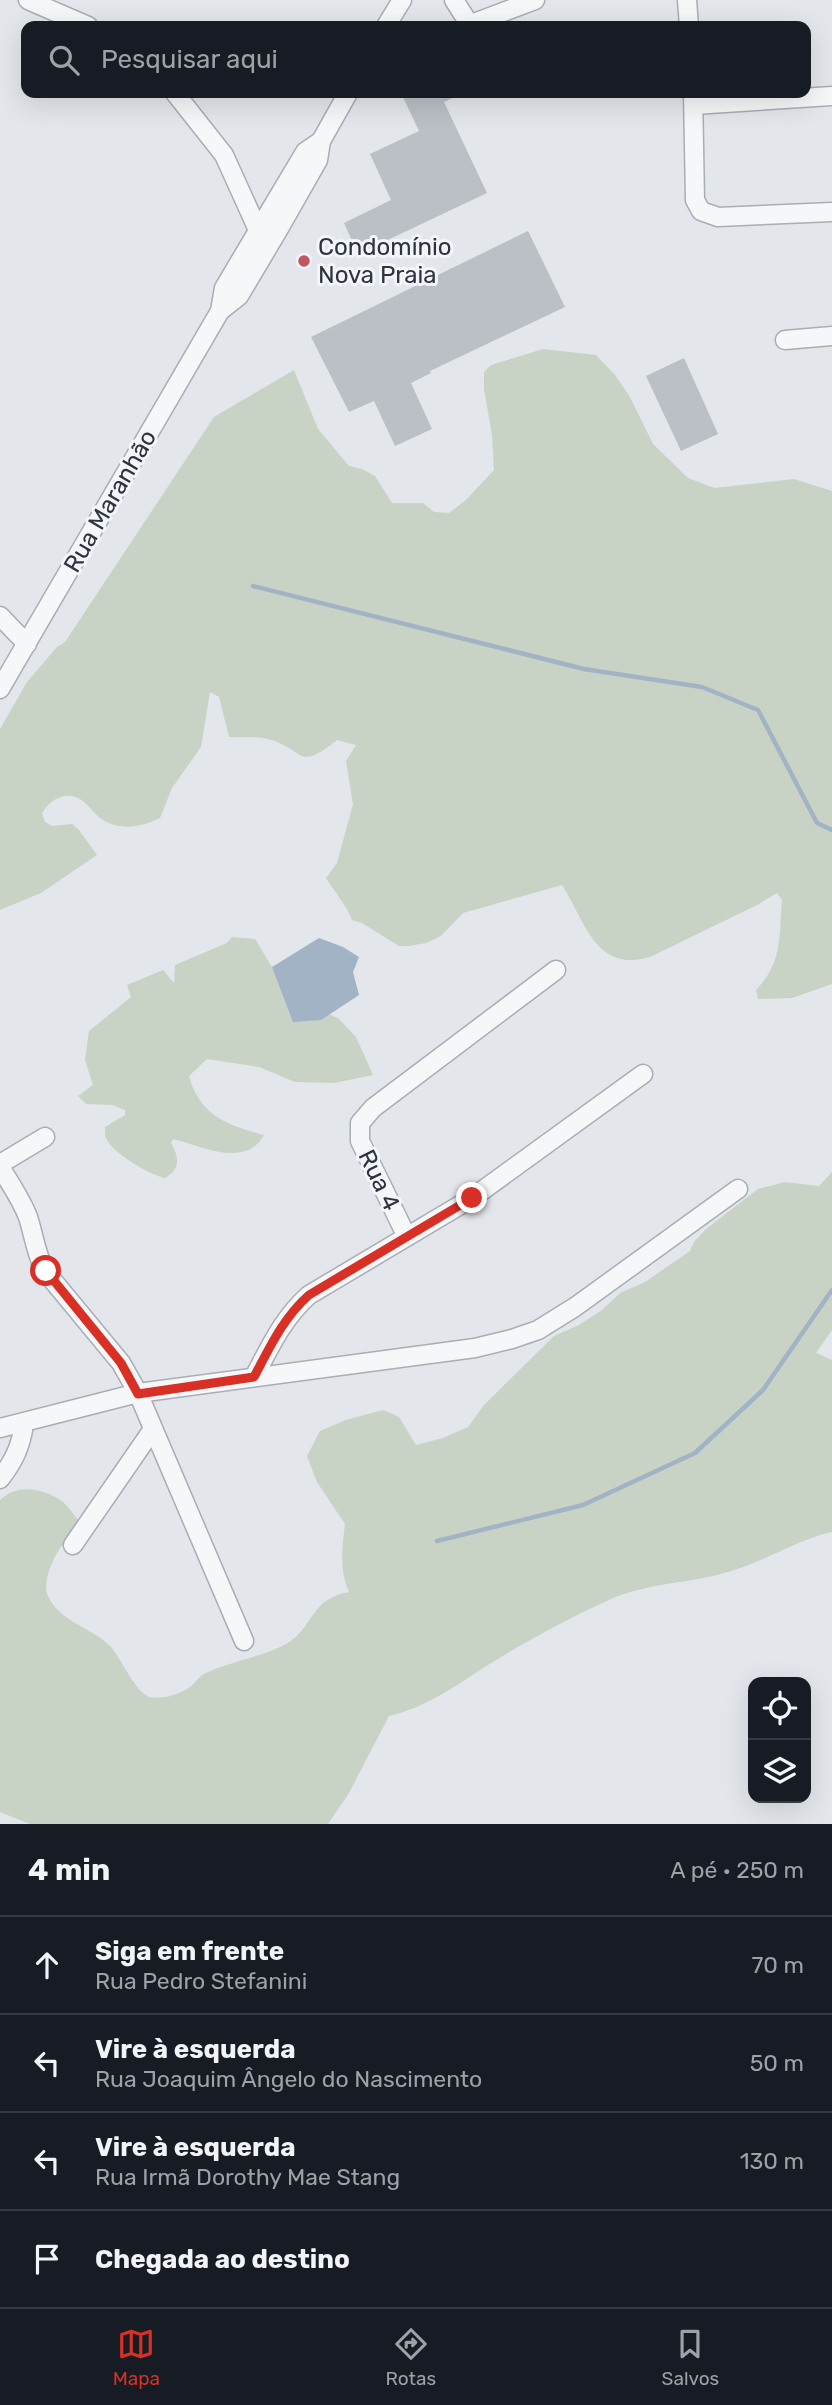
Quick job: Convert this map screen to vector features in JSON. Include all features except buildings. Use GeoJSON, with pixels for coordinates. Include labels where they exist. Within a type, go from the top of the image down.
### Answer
{"type":"FeatureCollection","features":[{"type":"Feature","properties":{"kind":"street"},"geometry":{"type":"LineString","coordinates":[[28,0],[76,21]]}},
{"type":"Feature","properties":{"kind":"street"},"geometry":{"type":"LineString","coordinates":[[389,21],[402,0]]}},
{"type":"Feature","properties":{"kind":"street"},"geometry":{"type":"LineString","coordinates":[[454,0],[467,21]]}},
{"type":"Feature","properties":{"kind":"street"},"geometry":{"type":"LineString","coordinates":[[479,21],[535,0]]}},
{"type":"Feature","properties":{"kind":"street"},"geometry":{"type":"LineString","coordinates":[[687,0],[689,21]]}},
{"type":"Feature","properties":{"kind":"street"},"geometry":{"type":"LineString","coordinates":[[811,96],[832,96]]}},
{"type":"Feature","properties":{"kind":"street"},"geometry":{"type":"LineString","coordinates":[[179,98],[224,155],[268,225]]}},
{"type":"Feature","properties":{"kind":"street","name":"Rua Maranhão"},"geometry":{"type":"LineString","coordinates":[[0,689],[220,311],[224,288],[268,225],[305,152],[321,141],[345,98]]}},
{"type":"Feature","properties":{"kind":"street"},"geometry":{"type":"LineString","coordinates":[[739,98],[693,99],[695,200],[701,211],[718,217],[832,212]]}},
{"type":"Feature","properties":{"kind":"street"},"geometry":{"type":"LineString","coordinates":[[785,340],[832,336]]}},
{"type":"Feature","properties":{"kind":"street"},"geometry":{"type":"LineString","coordinates":[[0,616],[27,644]]}},
{"type":"Feature","properties":{"kind":"street","name":"Rua 4"},"geometry":{"type":"LineString","coordinates":[[406,1235],[360,1141],[360,1123],[373,1108],[556,970]]}},
{"type":"Feature","properties":{"kind":"street"},"geometry":{"type":"LineString","coordinates":[[254,1377],[282,1323],[309,1295],[472,1198],[643,1074]]}},
{"type":"Feature","properties":{"kind":"street"},"geometry":{"type":"LineString","coordinates":[[45,1137],[0,1166],[23,1205],[38,1258],[121,1363],[138,1394],[244,1641]]}},
{"type":"Feature","properties":{"kind":"street"},"geometry":{"type":"LineString","coordinates":[[0,1428],[138,1394],[475,1348],[512,1339],[538,1330],[575,1307],[738,1189]]}},
{"type":"Feature","properties":{"kind":"street"},"geometry":{"type":"LineString","coordinates":[[0,1479],[12,1463],[22,1442],[24,1424]]}},
{"type":"Feature","properties":{"kind":"street"},"geometry":{"type":"LineString","coordinates":[[74,1545],[153,1429]]}},
{"type":"Feature","properties":{"kind":"green space"},"geometry":{"type":"Polygon","coordinates":[[[543,349],[596,355],[615,375],[630,397],[653,444],[688,478],[714,488],[794,479],[832,491],[832,984],[792,998],[758,999],[756,990],[771,969],[780,937],[782,900],[777,893],[650,957],[631,960],[616,958],[594,941],[562,885],[463,913],[441,936],[426,943],[399,946],[362,923],[352,920],[326,878],[337,863],[353,804],[346,761],[356,745],[337,740],[324,750],[307,757],[268,739],[229,737],[219,697],[210,692],[201,747],[172,788],[160,818],[146,824],[117,826],[100,818],[78,798],[57,798],[42,813],[45,822],[52,826],[72,824],[97,855],[41,893],[0,910],[0,729],[27,682],[57,647],[65,642],[214,417],[294,370],[318,429],[349,466],[375,476],[392,503],[423,503],[434,512],[449,513],[466,500],[494,470],[484,372],[491,365],[543,349]]]}},
{"type":"Feature","properties":{"kind":"green space"},"geometry":{"type":"Polygon","coordinates":[[[232,937],[255,939],[287,992],[339,1019],[356,1037],[373,1075],[334,1083],[295,1082],[259,1067],[207,1059],[189,1076],[200,1101],[217,1117],[264,1135],[256,1145],[235,1153],[210,1150],[173,1139],[171,1143],[176,1153],[176,1167],[165,1178],[132,1162],[106,1138],[105,1127],[125,1115],[125,1110],[112,1105],[86,1104],[78,1096],[93,1085],[85,1060],[89,1031],[131,997],[127,985],[163,970],[174,983],[175,965],[227,943],[232,937]]]}},
{"type":"Feature","properties":{"kind":"green space"},"geometry":{"type":"Polygon","coordinates":[[[832,1172],[832,1330],[816,1353],[832,1360],[832,1532],[805,1540],[728,1572],[654,1586],[609,1600],[528,1641],[434,1699],[389,1716],[349,1793],[328,1824],[30,1824],[0,1812],[0,1500],[14,1491],[31,1489],[48,1493],[63,1502],[78,1520],[76,1535],[60,1548],[51,1566],[46,1586],[49,1598],[62,1614],[111,1647],[134,1683],[145,1694],[155,1698],[176,1694],[190,1687],[206,1673],[286,1644],[302,1630],[326,1601],[349,1592],[342,1551],[345,1524],[317,1482],[307,1456],[320,1431],[346,1420],[383,1410],[399,1417],[416,1445],[443,1438],[468,1427],[484,1405],[554,1336],[579,1325],[602,1310],[620,1293],[645,1282],[690,1251],[706,1229],[758,1189],[785,1182],[819,1186],[832,1172]]]}},
{"type":"Feature","properties":{"kind":"water"},"geometry":{"type":"Polygon","coordinates":[[[319,938],[343,947],[359,957],[353,972],[359,995],[321,1020],[293,1022],[272,967],[319,938]]]}},
{"type":"Feature","properties":{"kind":"waterway"},"geometry":{"type":"LineString","coordinates":[[253,586],[584,669],[702,687],[758,710],[817,823],[832,830]]}},
{"type":"Feature","properties":{"kind":"waterway"},"geometry":{"type":"LineString","coordinates":[[437,1541],[583,1505],[695,1453],[763,1390],[832,1290]]}},
{"type":"Feature","properties":{"kind":"place","name":"Condomínio Nova Praia"},"geometry":{"type":"Point","coordinates":[304,261]}},
{"type":"Feature","properties":{"kind":"route"},"geometry":{"type":"LineString","coordinates":[[46,1271],[113,1351],[138,1394],[254,1377],[282,1323],[309,1295],[472,1198]]}}]}
